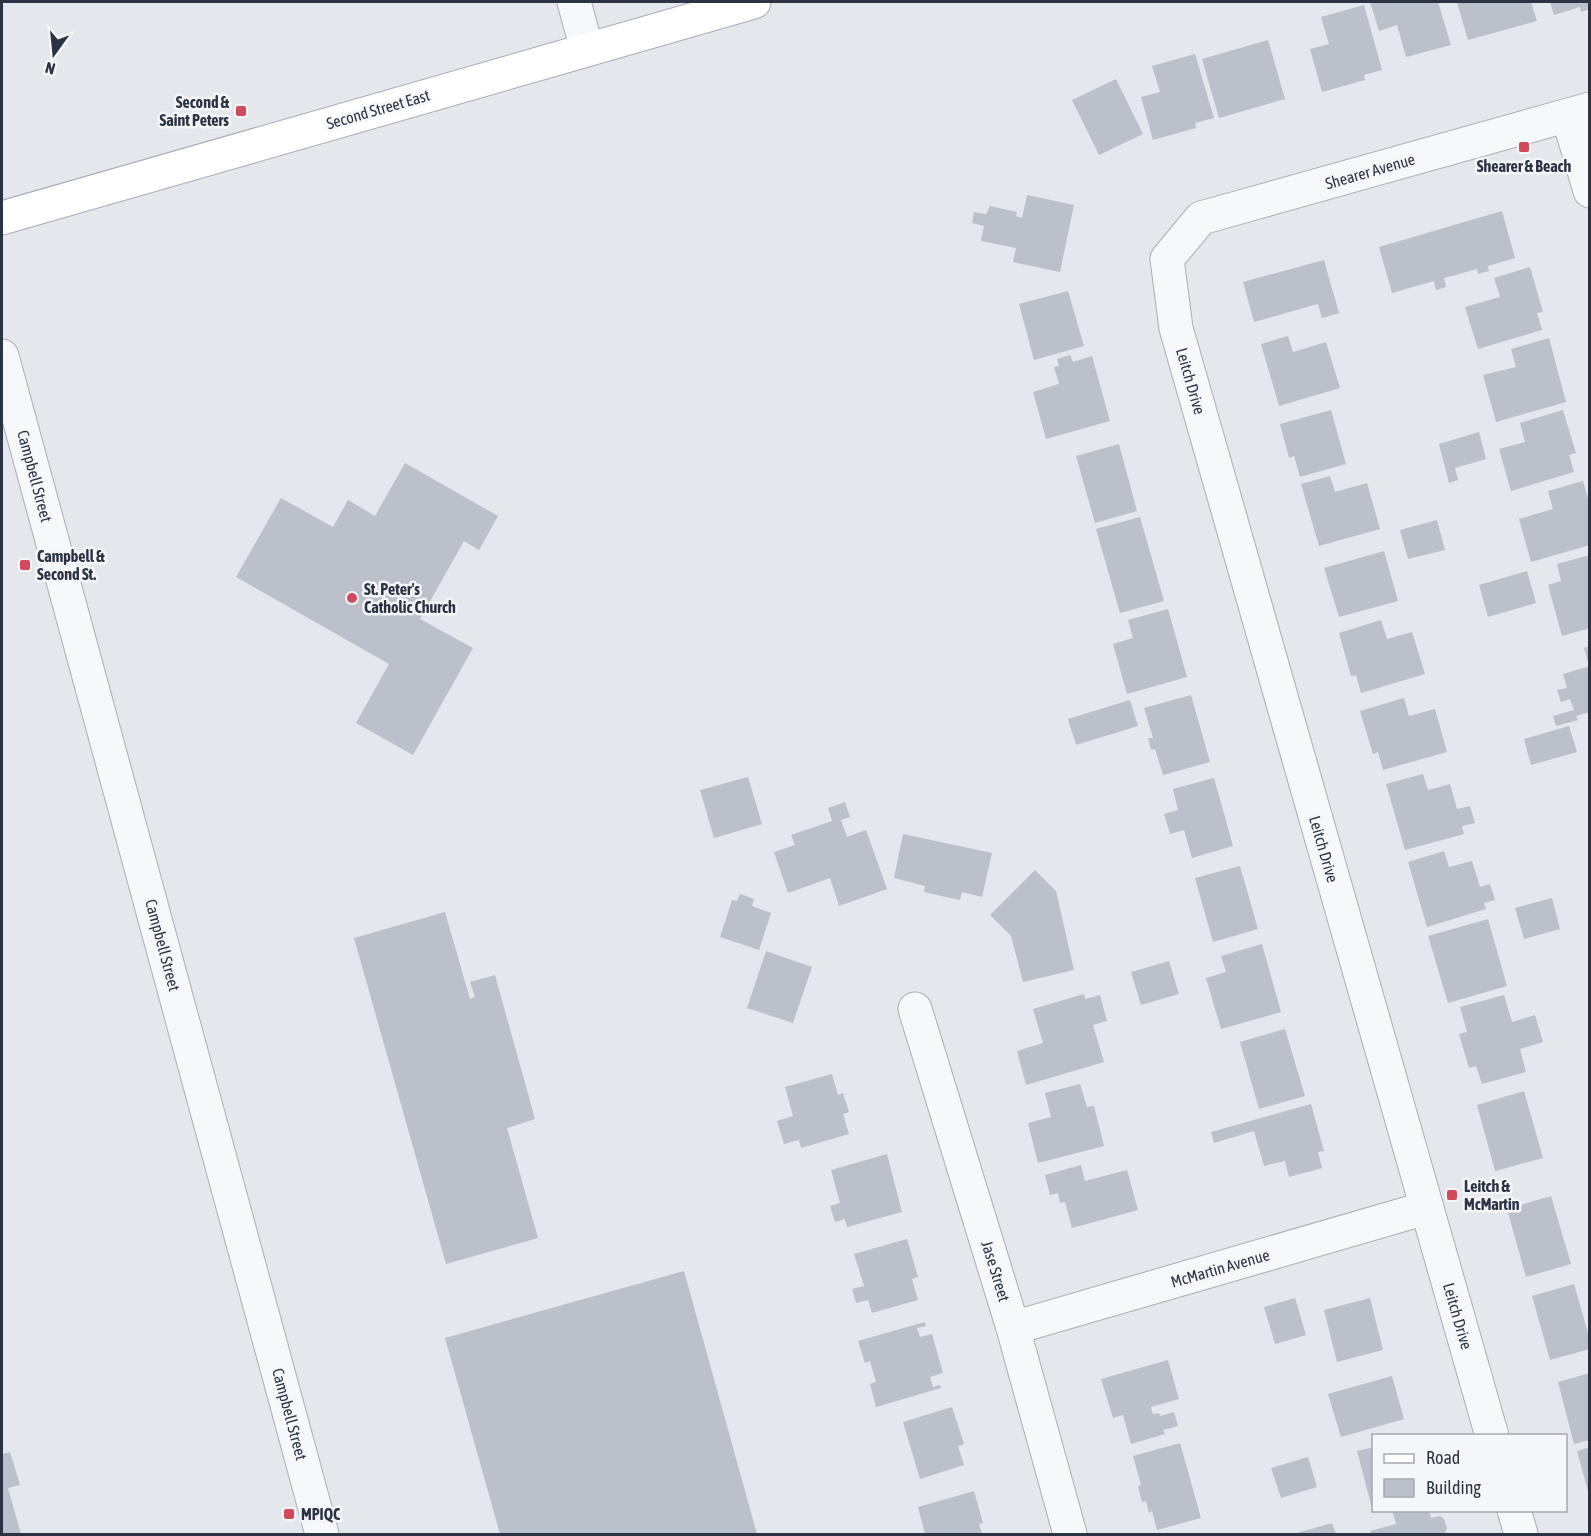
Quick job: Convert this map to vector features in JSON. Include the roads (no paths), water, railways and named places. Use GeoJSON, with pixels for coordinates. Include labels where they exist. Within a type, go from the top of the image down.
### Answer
{"type":"FeatureCollection","features":[{"type":"Feature","properties":{"kind":"main road","name":"Second Street East"},"geometry":{"type":"LineString","coordinates":[[2,218],[754,2]]}},
{"type":"Feature","properties":{"kind":"street"},"geometry":{"type":"LineString","coordinates":[[574,2],[587,49]]}},
{"type":"Feature","properties":{"kind":"street"},"geometry":{"type":"LineString","coordinates":[[1579,113],[1590,191]]}},
{"type":"Feature","properties":{"kind":"street","name":"Shearer Avenue"},"geometry":{"type":"LineString","coordinates":[[1167,259],[1201,218],[1579,113]]}},
{"type":"Feature","properties":{"kind":"street","name":"Leitch Drive"},"geometry":{"type":"LineString","coordinates":[[1167,259],[1176,328],[1491,1434]]}},
{"type":"Feature","properties":{"kind":"street","name":"Campbell Street"},"geometry":{"type":"LineString","coordinates":[[2,356],[322,1534]]}},
{"type":"Feature","properties":{"kind":"street","name":"Jase Street"},"geometry":{"type":"LineString","coordinates":[[915,1009],[1013,1328],[1070,1534]]}},
{"type":"Feature","properties":{"kind":"street","name":"McMartin Avenue"},"geometry":{"type":"LineString","coordinates":[[1013,1328],[1426,1208]]}},
{"type":"Feature","properties":{"kind":"street"},"geometry":{"type":"LineString","coordinates":[[1515,1512],[1521,1534]]}},
{"type":"Feature","properties":{"kind":"place","name":"Second & Saint Peters"},"geometry":{"type":"Point","coordinates":[241,111]}},
{"type":"Feature","properties":{"kind":"place","name":"Shearer & Beach"},"geometry":{"type":"Point","coordinates":[1524,147]}},
{"type":"Feature","properties":{"kind":"place","name":"Campbell & Second St."},"geometry":{"type":"Point","coordinates":[25,565]}},
{"type":"Feature","properties":{"kind":"place","name":"St. Peter's Catholic Church"},"geometry":{"type":"Point","coordinates":[352,598]}},
{"type":"Feature","properties":{"kind":"place","name":"Leitch & McMartin"},"geometry":{"type":"Point","coordinates":[1452,1195]}},
{"type":"Feature","properties":{"kind":"place","name":"MPIQC"},"geometry":{"type":"Point","coordinates":[289,1514]}}]}
